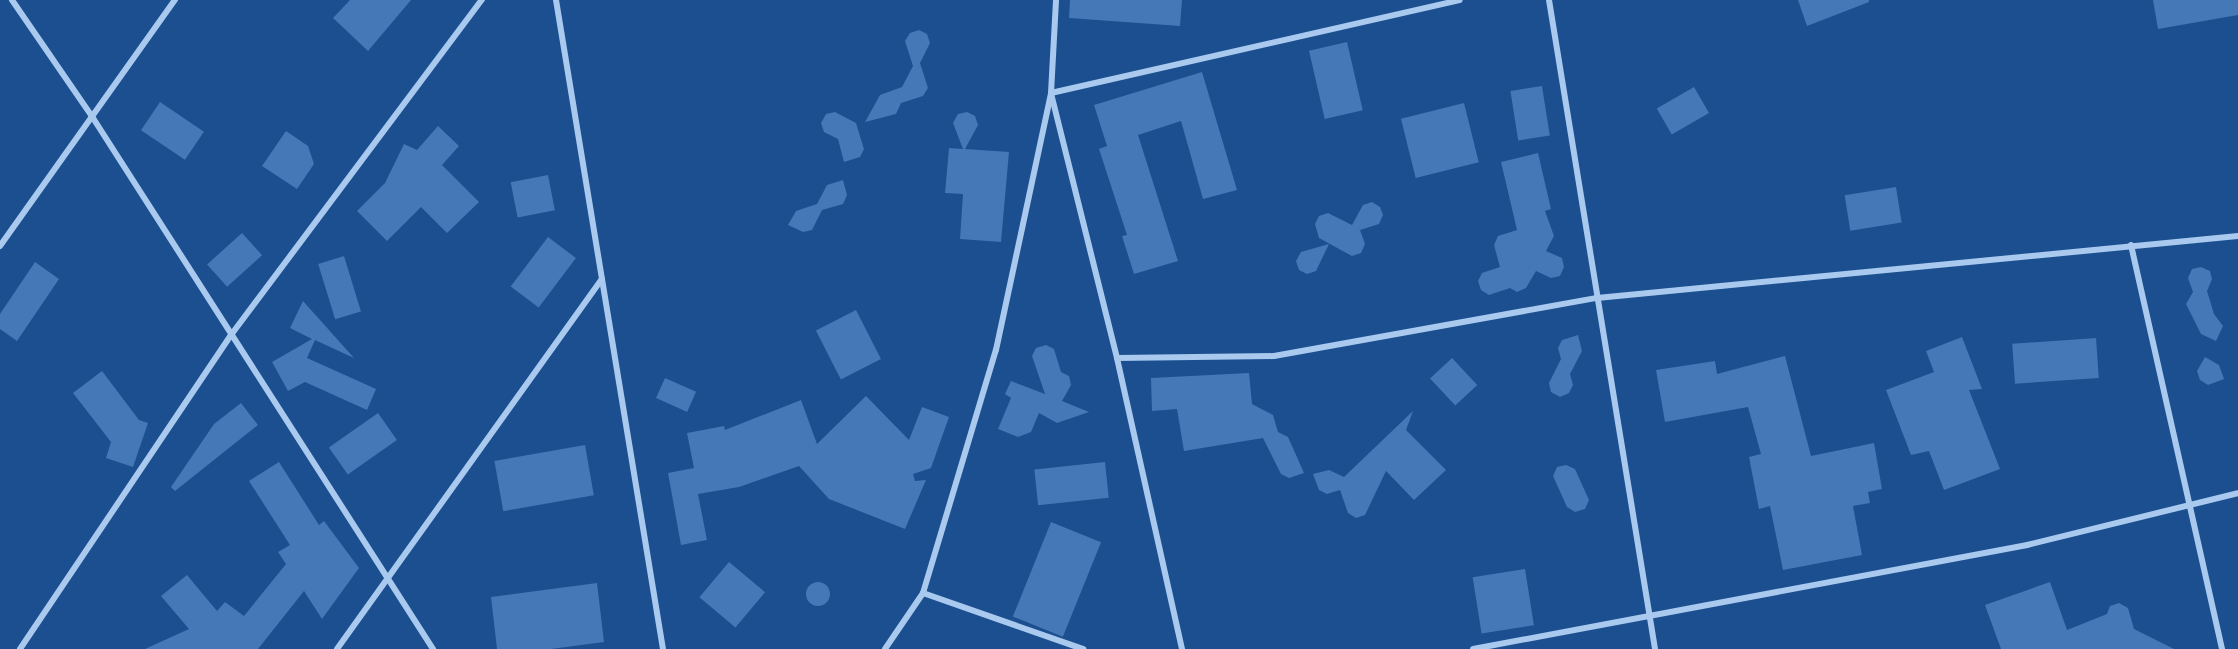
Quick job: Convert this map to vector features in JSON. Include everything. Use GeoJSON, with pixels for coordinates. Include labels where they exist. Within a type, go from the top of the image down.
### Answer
{"type":"FeatureCollection","features":[{"type":"Feature","properties":{"kind":"street"},"geometry":{"type":"LineString","coordinates":[[12,0],[93,117],[386,580],[434,649]]}},
{"type":"Feature","properties":{"kind":"street"},"geometry":{"type":"LineString","coordinates":[[0,246],[176,0]]}},
{"type":"Feature","properties":{"kind":"street"},"geometry":{"type":"LineString","coordinates":[[20,649],[231,335],[482,0]]}},
{"type":"Feature","properties":{"kind":"street"},"geometry":{"type":"LineString","coordinates":[[556,0],[663,649]]}},
{"type":"Feature","properties":{"kind":"street"},"geometry":{"type":"LineString","coordinates":[[885,649],[923,592],[996,350],[1051,93],[1056,0]]}},
{"type":"Feature","properties":{"kind":"street"},"geometry":{"type":"LineString","coordinates":[[1051,93],[1460,0]]}},
{"type":"Feature","properties":{"kind":"street"},"geometry":{"type":"LineString","coordinates":[[1549,0],[1655,649]]}},
{"type":"Feature","properties":{"kind":"street"},"geometry":{"type":"LineString","coordinates":[[1051,93],[1117,358],[1182,649]]}},
{"type":"Feature","properties":{"kind":"street"},"geometry":{"type":"LineString","coordinates":[[1117,358],[1274,356],[1597,298],[2238,236]]}},
{"type":"Feature","properties":{"kind":"street"},"geometry":{"type":"LineString","coordinates":[[2130,245],[2222,649]]}},
{"type":"Feature","properties":{"kind":"street"},"geometry":{"type":"LineString","coordinates":[[337,649],[602,279]]}},
{"type":"Feature","properties":{"kind":"street"},"geometry":{"type":"LineString","coordinates":[[1473,649],[2027,545],[2238,493]]}},
{"type":"Feature","properties":{"kind":"street"},"geometry":{"type":"LineString","coordinates":[[923,592],[1083,649]]}},
{"type":"Feature","properties":{"kind":"building"},"geometry":{"type":"Polygon","coordinates":[[[350,0],[411,0],[368,51],[333,18],[350,0]]]}},
{"type":"Feature","properties":{"kind":"building"},"geometry":{"type":"Polygon","coordinates":[[[1070,0],[1182,0],[1180,26],[1069,18],[1070,0]]]}},
{"type":"Feature","properties":{"kind":"building"},"geometry":{"type":"Polygon","coordinates":[[[1798,0],[1869,0],[1869,2],[1807,26],[1798,0]]]}},
{"type":"Feature","properties":{"kind":"building"},"geometry":{"type":"Polygon","coordinates":[[[2153,0],[2238,0],[2238,15],[2158,29],[2153,0]]]}},
{"type":"Feature","properties":{"kind":"building"},"geometry":{"type":"Polygon","coordinates":[[[919,30],[927,34],[930,43],[920,63],[928,88],[923,96],[901,103],[896,114],[865,122],[880,95],[902,87],[913,66],[905,41],[910,33],[919,30]]]}},
{"type":"Feature","properties":{"kind":"building"},"geometry":{"type":"Polygon","coordinates":[[[1347,42],[1363,110],[1325,119],[1309,51],[1347,42]]]}},
{"type":"Feature","properties":{"kind":"building"},"geometry":{"type":"Polygon","coordinates":[[[1202,72],[1237,190],[1203,199],[1181,121],[1138,135],[1178,261],[1134,274],[1122,236],[1127,235],[1099,149],[1107,146],[1094,105],[1202,72]]]}},
{"type":"Feature","properties":{"kind":"building"},"geometry":{"type":"Polygon","coordinates":[[[1542,86],[1550,135],[1518,140],[1510,91],[1542,86]]]}},
{"type":"Feature","properties":{"kind":"building"},"geometry":{"type":"Polygon","coordinates":[[[1694,87],[1709,113],[1672,134],[1657,108],[1694,87]]]}},
{"type":"Feature","properties":{"kind":"building"},"geometry":{"type":"Polygon","coordinates":[[[160,102],[204,132],[185,160],[141,130],[160,102]]]}},
{"type":"Feature","properties":{"kind":"building"},"geometry":{"type":"Polygon","coordinates":[[[1464,103],[1479,162],[1416,178],[1401,119],[1464,103]]]}},
{"type":"Feature","properties":{"kind":"building"},"geometry":{"type":"Polygon","coordinates":[[[835,112],[856,123],[864,149],[860,157],[844,162],[838,139],[824,132],[821,123],[826,114],[835,112]]]}},
{"type":"Feature","properties":{"kind":"building"},"geometry":{"type":"Polygon","coordinates":[[[967,112],[975,116],[978,125],[965,149],[1009,152],[1001,242],[960,239],[963,194],[945,193],[949,148],[963,149],[953,123],[958,114],[967,112]]]}},
{"type":"Feature","properties":{"kind":"building"},"geometry":{"type":"Polygon","coordinates":[[[438,126],[459,146],[442,165],[479,202],[447,233],[421,207],[387,241],[357,211],[385,183],[404,144],[417,150],[438,126]]]}},
{"type":"Feature","properties":{"kind":"building"},"geometry":{"type":"Polygon","coordinates":[[[286,131],[308,146],[314,164],[297,189],[262,166],[286,131]]]}},
{"type":"Feature","properties":{"kind":"building"},"geometry":{"type":"Polygon","coordinates":[[[1538,153],[1551,209],[1545,211],[1554,236],[1546,251],[1562,258],[1564,267],[1560,276],[1551,278],[1536,271],[1526,288],[1517,292],[1510,288],[1489,295],[1481,290],[1478,281],[1482,273],[1500,267],[1494,245],[1498,236],[1517,230],[1501,162],[1538,153]]]}},
{"type":"Feature","properties":{"kind":"building"},"geometry":{"type":"Polygon","coordinates":[[[548,175],[555,210],[518,218],[511,182],[548,175]]]}},
{"type":"Feature","properties":{"kind":"building"},"geometry":{"type":"Polygon","coordinates":[[[843,180],[847,195],[843,204],[822,210],[812,230],[803,232],[788,225],[796,211],[817,204],[827,185],[843,180]]]}},
{"type":"Feature","properties":{"kind":"building"},"geometry":{"type":"Polygon","coordinates":[[[1896,187],[1902,223],[1850,231],[1845,195],[1896,187]]]}},
{"type":"Feature","properties":{"kind":"building"},"geometry":{"type":"Polygon","coordinates":[[[1372,202],[1380,207],[1383,215],[1379,224],[1360,230],[1365,244],[1361,253],[1352,256],[1319,238],[1315,224],[1319,216],[1328,213],[1352,225],[1363,205],[1372,202]]]}},
{"type":"Feature","properties":{"kind":"building"},"geometry":{"type":"Polygon","coordinates":[[[242,233],[262,255],[227,287],[207,264],[242,233]]]}},
{"type":"Feature","properties":{"kind":"building"},"geometry":{"type":"Polygon","coordinates":[[[548,237],[576,258],[539,308],[511,287],[548,237]]]}},
{"type":"Feature","properties":{"kind":"building"},"geometry":{"type":"Polygon","coordinates":[[[1329,244],[1316,271],[1307,274],[1299,270],[1296,261],[1301,252],[1329,244]]]}},
{"type":"Feature","properties":{"kind":"building"},"geometry":{"type":"Polygon","coordinates":[[[344,256],[361,311],[335,319],[318,264],[344,256]]]}},
{"type":"Feature","properties":{"kind":"building"},"geometry":{"type":"Polygon","coordinates":[[[35,262],[59,279],[17,341],[0,329],[0,314],[35,262]]]}},
{"type":"Feature","properties":{"kind":"building"},"geometry":{"type":"Polygon","coordinates":[[[2201,267],[2210,271],[2212,279],[2207,291],[2214,314],[2223,326],[2216,341],[2201,334],[2186,304],[2193,292],[2188,278],[2192,269],[2201,267]]]}},
{"type":"Feature","properties":{"kind":"building"},"geometry":{"type":"Polygon","coordinates":[[[303,301],[354,358],[315,340],[307,358],[376,389],[367,410],[305,382],[288,391],[272,362],[312,339],[290,328],[303,301]]]}},
{"type":"Feature","properties":{"kind":"building"},"geometry":{"type":"Polygon","coordinates":[[[856,310],[881,359],[841,379],[816,330],[856,310]]]}},
{"type":"Feature","properties":{"kind":"building"},"geometry":{"type":"Polygon","coordinates":[[[1578,335],[1582,351],[1570,374],[1573,385],[1569,393],[1560,397],[1551,392],[1549,383],[1561,359],[1558,348],[1562,340],[1578,335]]]}},
{"type":"Feature","properties":{"kind":"building"},"geometry":{"type":"Polygon","coordinates":[[[1962,337],[1982,389],[1969,390],[2000,469],[1944,490],[1929,451],[1911,455],[1886,390],[1934,372],[1926,351],[1962,337]]]}},
{"type":"Feature","properties":{"kind":"building"},"geometry":{"type":"Polygon","coordinates":[[[2096,338],[2099,378],[2015,384],[2012,344],[2096,338]]]}},
{"type":"Feature","properties":{"kind":"building"},"geometry":{"type":"Polygon","coordinates":[[[1046,345],[1054,349],[1061,372],[1069,376],[1071,385],[1062,401],[1089,412],[1057,423],[1039,413],[1031,432],[1018,437],[998,429],[1011,398],[1005,394],[1011,381],[1045,394],[1032,356],[1036,348],[1046,345]]]}},
{"type":"Feature","properties":{"kind":"building"},"geometry":{"type":"Polygon","coordinates":[[[1785,356],[1811,456],[1874,443],[1882,489],[1868,492],[1870,503],[1853,506],[1862,555],[1783,570],[1770,506],[1759,509],[1749,457],[1761,454],[1748,407],[1665,422],[1656,370],[1715,361],[1717,374],[1785,356]]]}},
{"type":"Feature","properties":{"kind":"building"},"geometry":{"type":"Polygon","coordinates":[[[2205,357],[2219,365],[2224,379],[2208,385],[2200,380],[2197,371],[2205,357]]]}},
{"type":"Feature","properties":{"kind":"building"},"geometry":{"type":"Polygon","coordinates":[[[1452,358],[1477,385],[1455,406],[1430,378],[1452,358]]]}},
{"type":"Feature","properties":{"kind":"building"},"geometry":{"type":"Polygon","coordinates":[[[102,371],[139,420],[148,423],[133,467],[106,458],[111,442],[73,393],[102,371]]]}},
{"type":"Feature","properties":{"kind":"building"},"geometry":{"type":"Polygon","coordinates":[[[1249,373],[1252,404],[1273,415],[1278,432],[1288,437],[1304,473],[1289,478],[1281,474],[1263,438],[1184,451],[1177,409],[1152,411],[1151,378],[1249,373]]]}},
{"type":"Feature","properties":{"kind":"building"},"geometry":{"type":"Polygon","coordinates":[[[665,378],[696,392],[687,412],[656,398],[665,378]]]}},
{"type":"Feature","properties":{"kind":"building"},"geometry":{"type":"Polygon","coordinates":[[[866,396],[909,440],[922,407],[949,417],[931,468],[913,474],[915,481],[926,480],[905,529],[829,499],[799,466],[739,487],[698,494],[707,540],[681,545],[668,473],[694,468],[687,433],[724,426],[725,430],[801,400],[817,444],[866,396]]]}},
{"type":"Feature","properties":{"kind":"building"},"geometry":{"type":"Polygon","coordinates":[[[241,403],[258,425],[175,491],[171,487],[214,424],[241,403]]]}},
{"type":"Feature","properties":{"kind":"building"},"geometry":{"type":"Polygon","coordinates":[[[1413,411],[1406,430],[1446,470],[1414,500],[1386,471],[1365,515],[1356,518],[1348,513],[1340,490],[1327,494],[1319,490],[1313,474],[1329,470],[1344,477],[1413,411]]]}},
{"type":"Feature","properties":{"kind":"building"},"geometry":{"type":"Polygon","coordinates":[[[378,413],[397,440],[348,474],[329,447],[378,413]]]}},
{"type":"Feature","properties":{"kind":"building"},"geometry":{"type":"Polygon","coordinates":[[[585,445],[594,495],[503,511],[494,461],[585,445]]]}},
{"type":"Feature","properties":{"kind":"building"},"geometry":{"type":"Polygon","coordinates":[[[279,462],[319,525],[324,521],[359,568],[322,619],[304,591],[258,649],[145,649],[189,629],[161,596],[187,575],[217,611],[225,602],[244,616],[286,564],[278,552],[290,545],[249,481],[279,462]]]}},
{"type":"Feature","properties":{"kind":"building"},"geometry":{"type":"Polygon","coordinates":[[[1105,462],[1109,498],[1038,505],[1034,469],[1105,462]]]}},
{"type":"Feature","properties":{"kind":"building"},"geometry":{"type":"Polygon","coordinates":[[[1566,465],[1575,469],[1589,500],[1585,509],[1575,512],[1567,507],[1553,476],[1557,467],[1566,465]]]}},
{"type":"Feature","properties":{"kind":"building"},"geometry":{"type":"Polygon","coordinates":[[[1051,522],[1101,542],[1063,637],[1013,617],[1051,522]]]}},
{"type":"Feature","properties":{"kind":"building"},"geometry":{"type":"Polygon","coordinates":[[[729,562],[765,592],[735,627],[699,597],[729,562]]]}},
{"type":"Feature","properties":{"kind":"building"},"geometry":{"type":"Polygon","coordinates":[[[1525,569],[1534,625],[1482,634],[1473,577],[1525,569]]]}},
{"type":"Feature","properties":{"kind":"building"},"geometry":{"type":"Polygon","coordinates":[[[818,582],[823,583],[829,589],[829,599],[823,605],[818,606],[813,605],[807,599],[806,594],[807,589],[813,583],[818,582]]]}},
{"type":"Feature","properties":{"kind":"building"},"geometry":{"type":"Polygon","coordinates":[[[2050,582],[2067,630],[2107,614],[2110,606],[2119,603],[2128,608],[2134,629],[2174,649],[2001,649],[1985,605],[2050,582]]]}},
{"type":"Feature","properties":{"kind":"building"},"geometry":{"type":"Polygon","coordinates":[[[597,583],[604,642],[551,649],[497,649],[491,597],[597,583]]]}}]}
